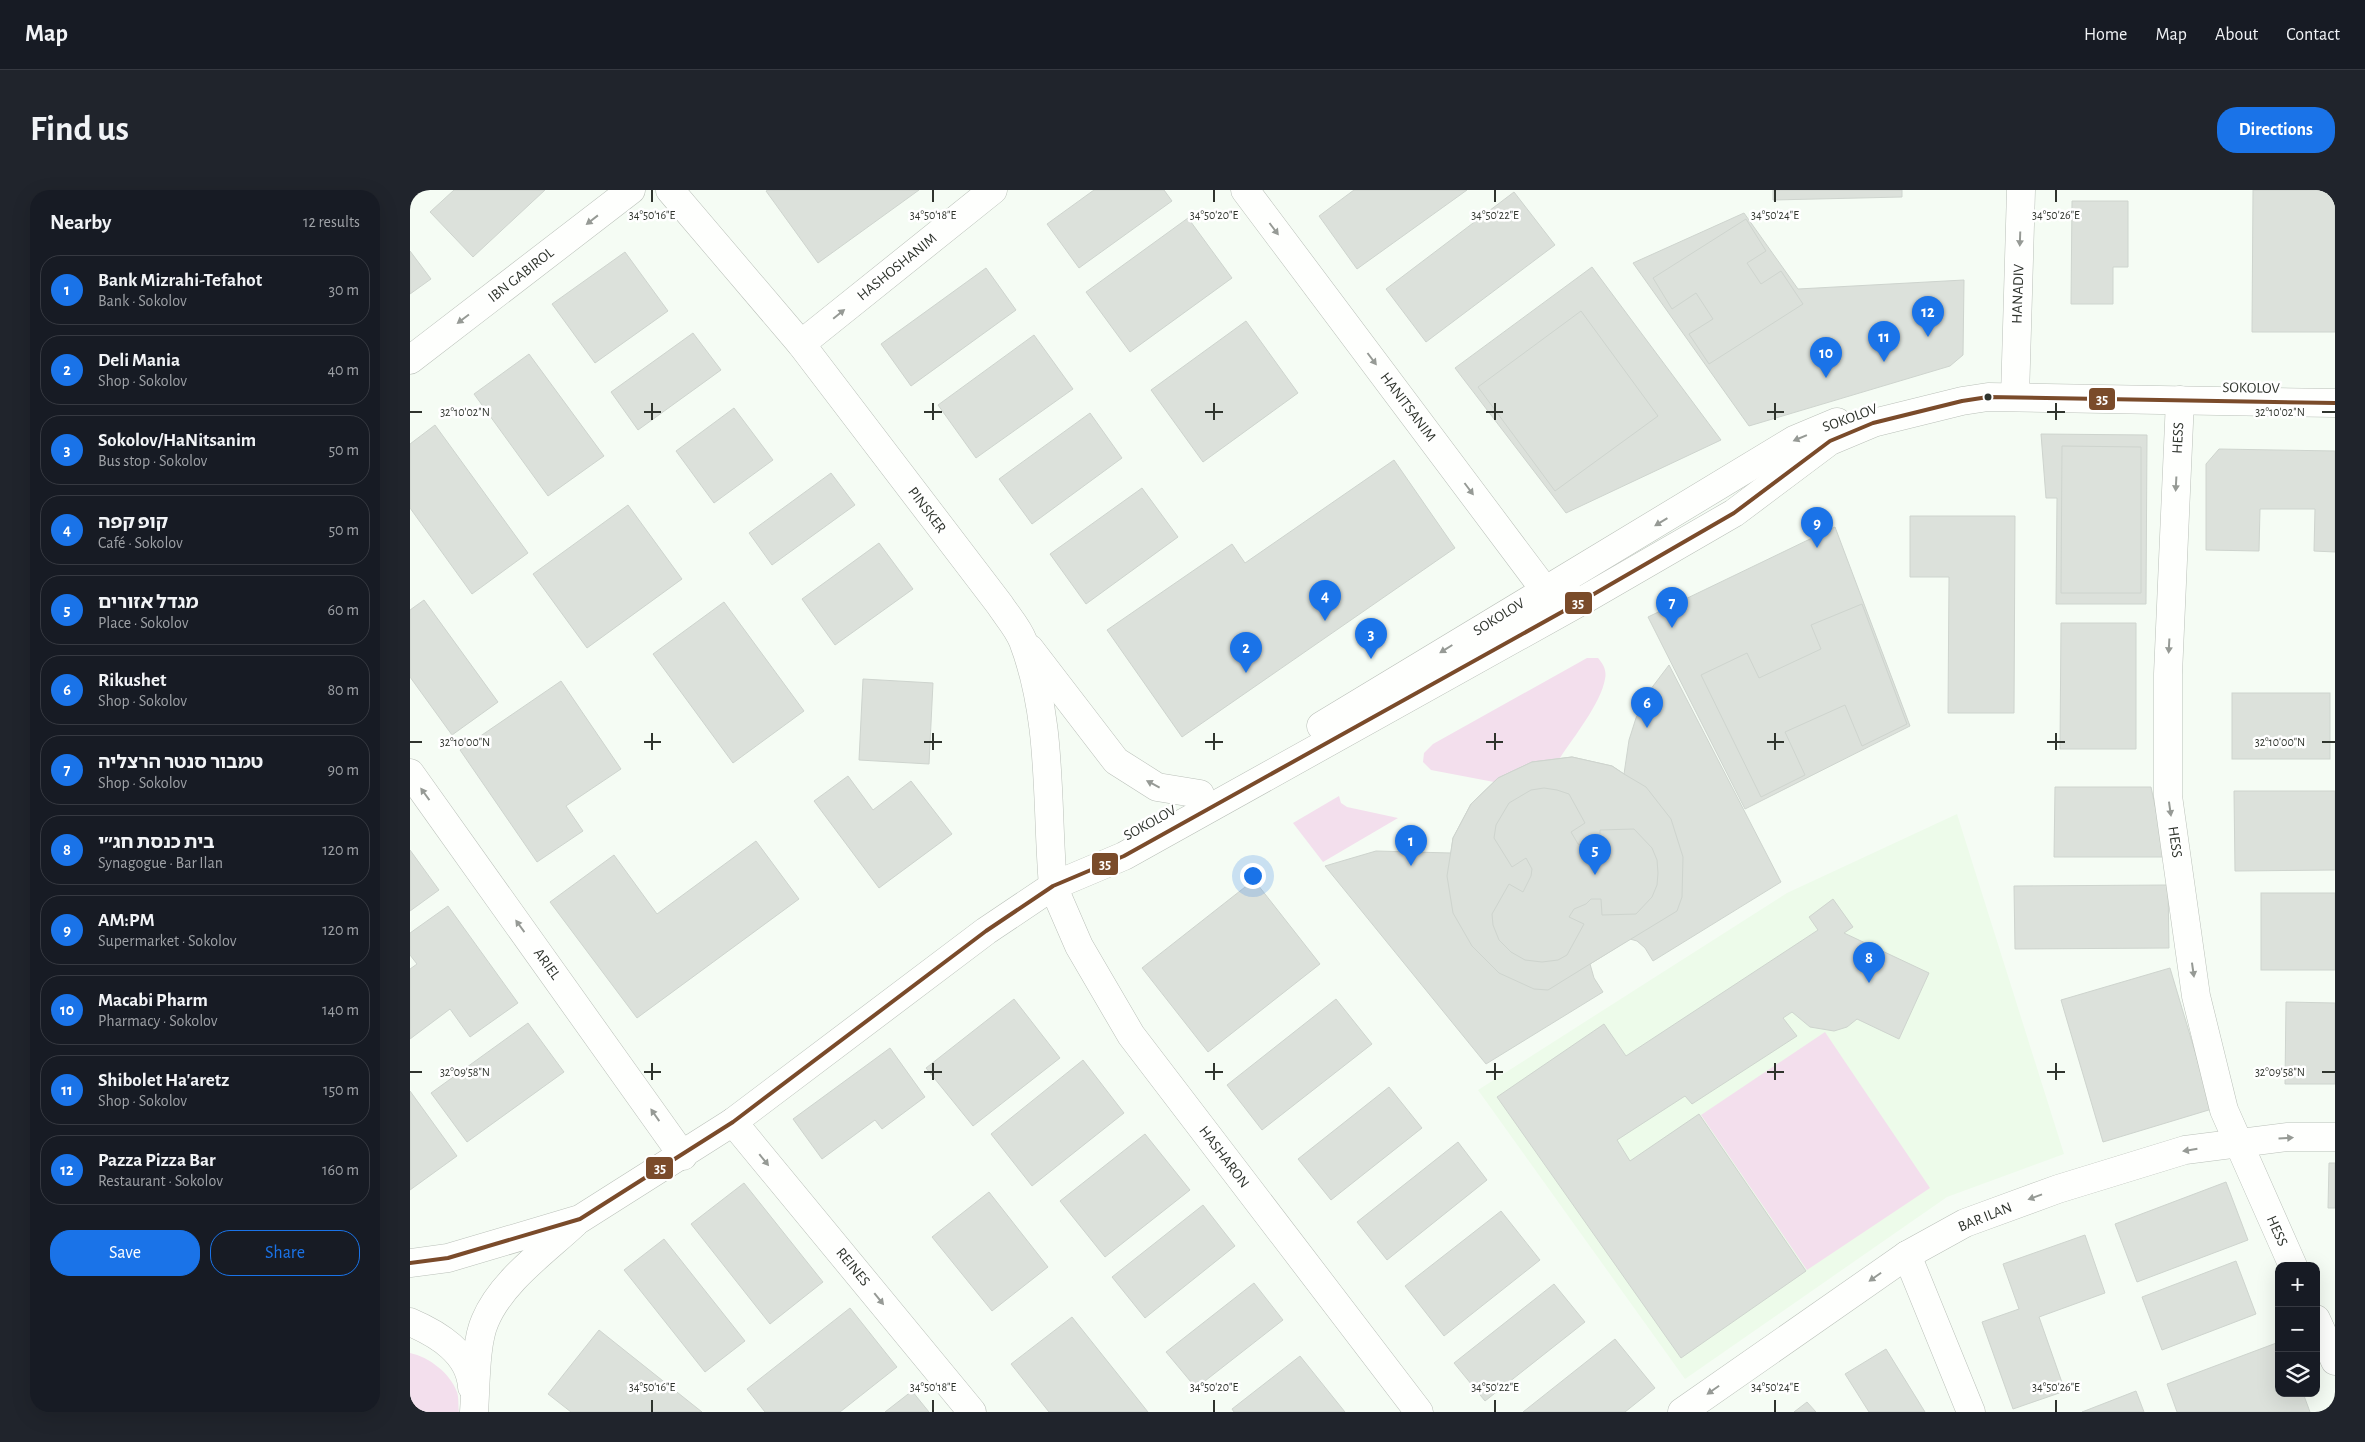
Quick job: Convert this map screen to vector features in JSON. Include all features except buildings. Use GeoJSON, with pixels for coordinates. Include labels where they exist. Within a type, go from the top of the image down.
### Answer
{"type":"FeatureCollection","features":[{"type":"Feature","properties":{"kind":"street","name":"IBN GABIROL"},"geometry":{"type":"LineString","coordinates":[[410,360],[631,190]]}},
{"type":"Feature","properties":{"kind":"street","name":"PINSKER"},"geometry":{"type":"LineString","coordinates":[[670,190],[801,344],[1000,605],[1022,639],[1042,711],[1049,787],[1052,878]]}},
{"type":"Feature","properties":{"kind":"street","name":"HASHOSHANIM"},"geometry":{"type":"LineString","coordinates":[[801,344],[993,190]]}},
{"type":"Feature","properties":{"kind":"street","name":"HANITSANIM"},"geometry":{"type":"LineString","coordinates":[[1245,190],[1544,589]]}},
{"type":"Feature","properties":{"kind":"street","name":"HANADIV"},"geometry":{"type":"LineString","coordinates":[[2015,390],[2021,190]]}},
{"type":"Feature","properties":{"kind":"street","name":"SOKOLOV"},"geometry":{"type":"LineString","coordinates":[[580,1219],[683,1156],[733,1122],[986,931],[1052,878],[1137,832],[1200,794],[1239,776],[1544,589],[1660,523],[1794,440],[1897,401],[1979,385],[2015,390],[2180,400],[2335,403]]}},
{"type":"Feature","properties":{"kind":"street","name":"SOKOLOV"},"geometry":{"type":"LineString","coordinates":[[1052,878],[1124,856],[1587,598],[1734,513],[1830,441],[1873,423],[1962,401],[1988,398],[2015,390],[2335,390]]}},
{"type":"Feature","properties":{"kind":"street","name":"HESS"},"geometry":{"type":"LineString","coordinates":[[2180,400],[2168,674],[2168,796],[2196,996],[2224,1110],[2291,1262]]}},
{"type":"Feature","properties":{"kind":"street"},"geometry":{"type":"LineString","coordinates":[[1544,589],[1587,598]]}},
{"type":"Feature","properties":{"kind":"street"},"geometry":{"type":"LineString","coordinates":[[1022,639],[1116,761],[1157,787],[1200,794]]}},
{"type":"Feature","properties":{"kind":"street","name":"ARIEL"},"geometry":{"type":"LineString","coordinates":[[410,774],[683,1156]]}},
{"type":"Feature","properties":{"kind":"street","name":"HASHARON"},"geometry":{"type":"LineString","coordinates":[[1052,878],[1079,946],[1131,1035],[1419,1412]]}},
{"type":"Feature","properties":{"kind":"street","name":"REINES"},"geometry":{"type":"LineString","coordinates":[[733,1122],[972,1412]]}},
{"type":"Feature","properties":{"kind":"street","name":"BAR ILAN"},"geometry":{"type":"LineString","coordinates":[[1682,1412],[1907,1255],[1965,1223],[2058,1189],[2185,1150],[2288,1137],[2335,1137]]}},
{"type":"Feature","properties":{"kind":"street"},"geometry":{"type":"LineString","coordinates":[[410,1263],[448,1258],[580,1219]]}},
{"type":"Feature","properties":{"kind":"street"},"geometry":{"type":"LineString","coordinates":[[474,1412],[478,1357],[485,1321],[510,1283],[580,1219]]}},
{"type":"Feature","properties":{"kind":"street"},"geometry":{"type":"LineString","coordinates":[[1907,1255],[1971,1412]]}},
{"type":"Feature","properties":{"kind":"street"},"geometry":{"type":"LineString","coordinates":[[410,1322],[430,1330],[462,1356],[472,1380],[474,1412]]}},
{"type":"Feature","properties":{"kind":"street"},"geometry":{"type":"LineString","coordinates":[[2320,1328],[2335,1361]]}},
{"type":"Feature","properties":{"kind":"shaded area"},"geometry":{"type":"Polygon","coordinates":[[[1587,658],[1598,658],[1603,665],[1605,676],[1602,688],[1598,699],[1579,731],[1560,758],[1532,762],[1498,778],[1494,782],[1431,770],[1423,762],[1424,753],[1433,744],[1587,658]]]}},
{"type":"Feature","properties":{"kind":"shaded area"},"geometry":{"type":"Polygon","coordinates":[[[1339,796],[1341,803],[1347,807],[1398,818],[1323,862],[1293,823],[1339,796]]]}},
{"type":"Feature","properties":{"kind":"shaded area"},"geometry":{"type":"Polygon","coordinates":[[[1957,814],[2064,1154],[1947,1197],[1685,1379],[1478,1090],[1787,893],[1957,814]]]}},
{"type":"Feature","properties":{"kind":"shaded area"},"geometry":{"type":"Polygon","coordinates":[[[1825,1032],[1930,1188],[1807,1270],[1701,1115],[1825,1032]]]}},
{"type":"Feature","properties":{"kind":"shaded area"},"geometry":{"type":"Polygon","coordinates":[[[410,1353],[431,1362],[449,1378],[457,1392],[459,1412],[410,1412],[410,1353]]]}},
{"type":"Feature","properties":{"kind":"transit line","name":"35"},"geometry":{"type":"LineString","coordinates":[[410,1263],[448,1258],[580,1219],[733,1122],[986,931],[1053,886],[1124,856],[1587,598],[1734,513],[1830,441],[1873,423],[1962,401],[1988,397],[2335,403]]}},
{"type":"Feature","properties":{"kind":"place","name":"Pazza Pizza Bar"},"geometry":{"type":"Point","coordinates":[1928,337]}},
{"type":"Feature","properties":{"kind":"place","name":"Shibolet Ha'aretz"},"geometry":{"type":"Point","coordinates":[1884,362]}},
{"type":"Feature","properties":{"kind":"place","name":"Macabi Pharm"},"geometry":{"type":"Point","coordinates":[1826,378]}},
{"type":"Feature","properties":{"kind":"place","name":"AM:PM"},"geometry":{"type":"Point","coordinates":[1817,548]}},
{"type":"Feature","properties":{"kind":"place","name":"קופ קפה"},"geometry":{"type":"Point","coordinates":[1325,621]}},
{"type":"Feature","properties":{"kind":"place","name":"טמבור סנטר הרצליה"},"geometry":{"type":"Point","coordinates":[1672,628]}},
{"type":"Feature","properties":{"kind":"place","name":"Sokolov/HaNitsanim"},"geometry":{"type":"Point","coordinates":[1371,659]}},
{"type":"Feature","properties":{"kind":"place","name":"Deli Mania"},"geometry":{"type":"Point","coordinates":[1246,673]}},
{"type":"Feature","properties":{"kind":"place","name":"Rikushet"},"geometry":{"type":"Point","coordinates":[1647,728]}},
{"type":"Feature","properties":{"kind":"place","name":"Bank Mizrahi-Tefahot"},"geometry":{"type":"Point","coordinates":[1411,866]}},
{"type":"Feature","properties":{"kind":"place","name":"מגדל אזורים"},"geometry":{"type":"Point","coordinates":[1595,875]}},
{"type":"Feature","properties":{"kind":"place","name":"בית כנסת חג״י"},"geometry":{"type":"Point","coordinates":[1869,983]}}]}
